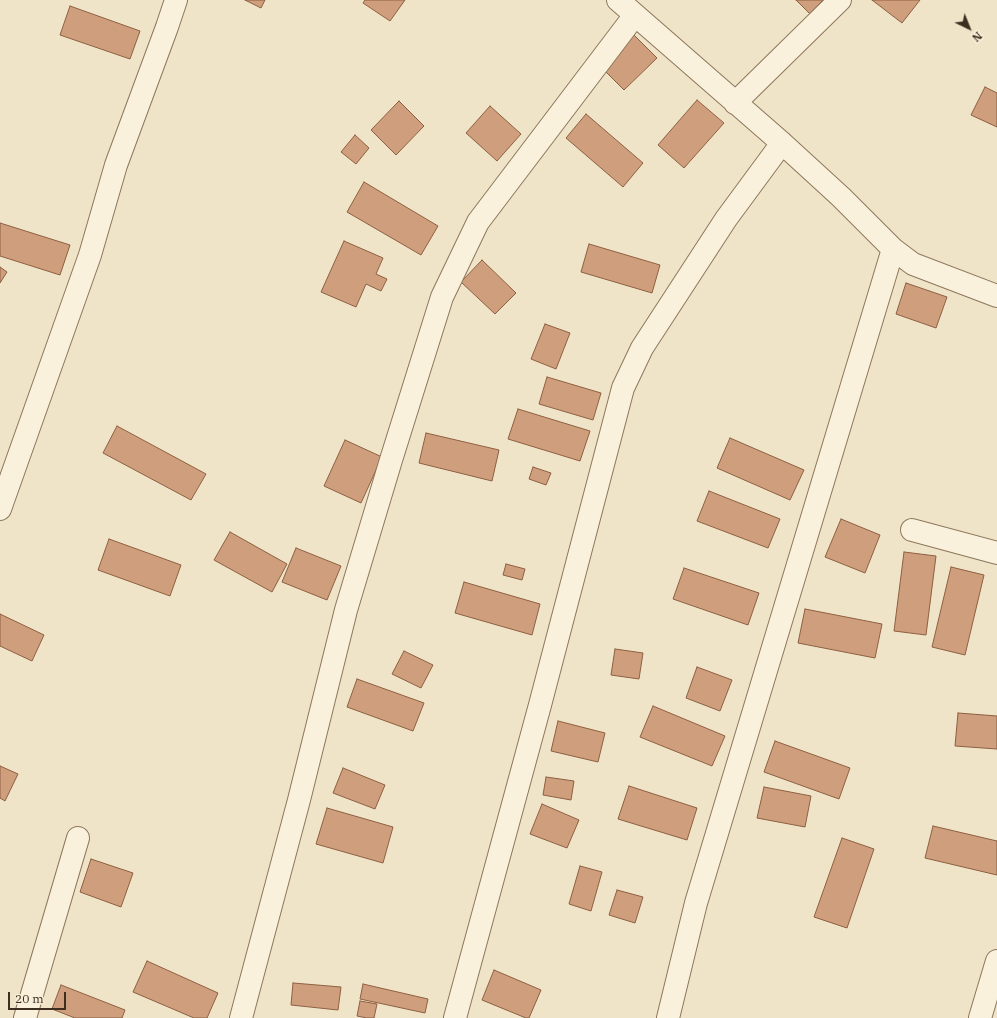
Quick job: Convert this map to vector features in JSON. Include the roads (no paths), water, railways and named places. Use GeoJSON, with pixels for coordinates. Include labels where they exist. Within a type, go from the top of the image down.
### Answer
{"type":"FeatureCollection","features":[{"type":"Feature","properties":{"kind":"street"},"geometry":{"type":"LineString","coordinates":[[0,509],[90,255],[116,165],[176,0]]}},
{"type":"Feature","properties":{"kind":"street"},"geometry":{"type":"LineString","coordinates":[[618,0],[782,143],[841,197],[893,250],[913,264],[997,296]]}},
{"type":"Feature","properties":{"kind":"street"},"geometry":{"type":"LineString","coordinates":[[735,103],[840,0]]}},
{"type":"Feature","properties":{"kind":"street"},"geometry":{"type":"LineString","coordinates":[[241,1018],[299,800],[346,610],[442,297],[478,222],[635,15]]}},
{"type":"Feature","properties":{"kind":"street"},"geometry":{"type":"LineString","coordinates":[[455,1018],[624,388],[642,348],[726,219],[782,143]]}},
{"type":"Feature","properties":{"kind":"street"},"geometry":{"type":"LineString","coordinates":[[668,1018],[696,903],[893,250]]}},
{"type":"Feature","properties":{"kind":"street"},"geometry":{"type":"LineString","coordinates":[[912,530],[997,553]]}},
{"type":"Feature","properties":{"kind":"street"},"geometry":{"type":"LineString","coordinates":[[25,1018],[78,838]]}},
{"type":"Feature","properties":{"kind":"street"},"geometry":{"type":"LineString","coordinates":[[980,1018],[997,961]]}}]}
